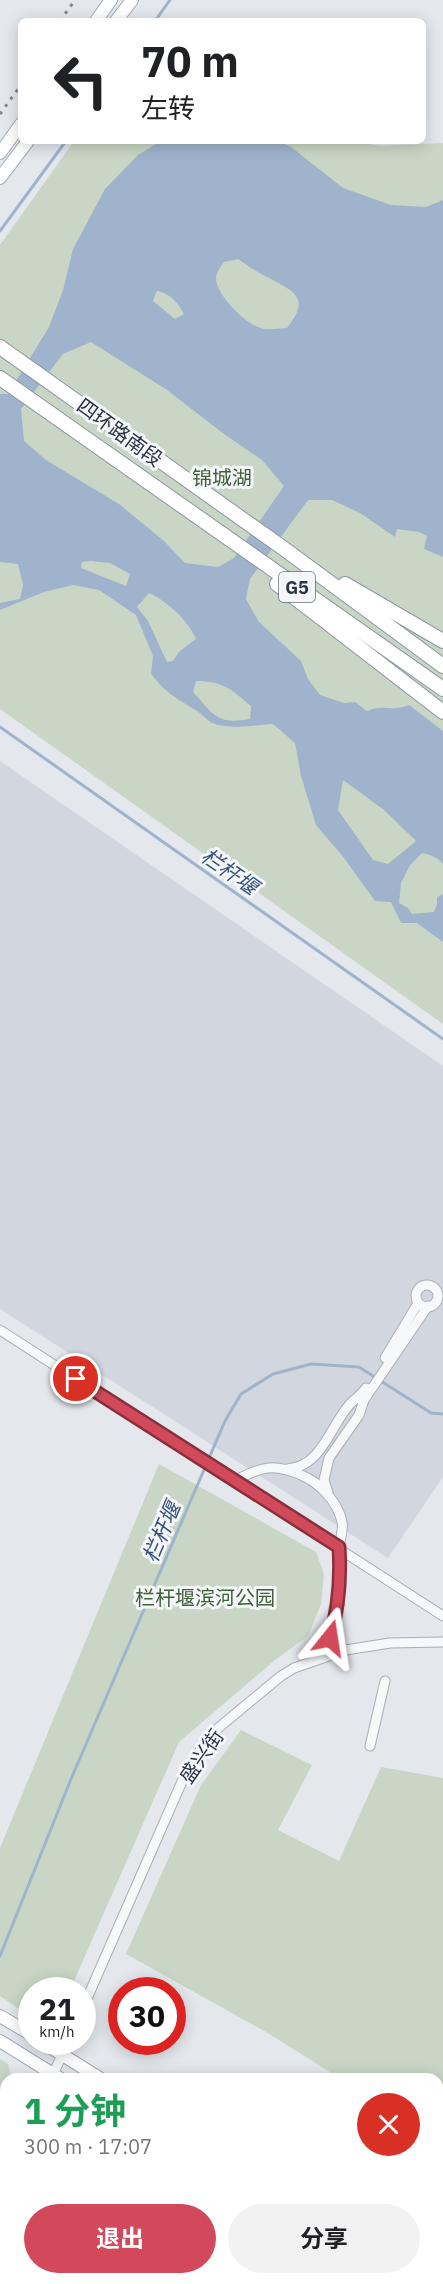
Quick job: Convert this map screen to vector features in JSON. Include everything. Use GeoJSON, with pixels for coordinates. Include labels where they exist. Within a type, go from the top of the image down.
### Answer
{"type":"FeatureCollection","features":[{"type":"Feature","properties":{"kind":"highway","name":"四环路南段"},"geometry":{"type":"LineString","coordinates":[[0,347],[283,548],[443,666]]}},
{"type":"Feature","properties":{"kind":"highway","name":"四环路南段"},"geometry":{"type":"LineString","coordinates":[[0,378],[443,689]]}},
{"type":"Feature","properties":{"kind":"highway"},"geometry":{"type":"LineString","coordinates":[[150,485],[443,712]]}},
{"type":"Feature","properties":{"kind":"highway"},"geometry":{"type":"LineString","coordinates":[[283,548],[443,641]]}},
{"type":"Feature","properties":{"kind":"main road"},"geometry":{"type":"LineString","coordinates":[[98,18],[111,0]]}},
{"type":"Feature","properties":{"kind":"main road"},"geometry":{"type":"LineString","coordinates":[[118,18],[132,0]]}},
{"type":"Feature","properties":{"kind":"main road"},"geometry":{"type":"LineString","coordinates":[[0,153],[18,128]]}},
{"type":"Feature","properties":{"kind":"main road"},"geometry":{"type":"LineString","coordinates":[[0,178],[26,144]]}},
{"type":"Feature","properties":{"kind":"main road"},"geometry":{"type":"LineString","coordinates":[[0,2016],[18,2027]]}},
{"type":"Feature","properties":{"kind":"main road"},"geometry":{"type":"LineString","coordinates":[[0,2041],[49,2073]]}},
{"type":"Feature","properties":{"kind":"main road"},"geometry":{"type":"LineString","coordinates":[[65,2055],[92,2073]]}},
{"type":"Feature","properties":{"kind":"street"},"geometry":{"type":"LineString","coordinates":[[322,1658],[336,1616],[340,1586],[339,1547],[342,1522],[328,1494],[324,1480],[329,1458],[359,1414],[367,1392],[391,1355],[428,1306],[435,1303],[438,1297],[431,1285],[424,1285],[418,1289],[416,1296],[418,1303],[393,1342],[391,1355]]}},
{"type":"Feature","properties":{"kind":"street"},"geometry":{"type":"LineString","coordinates":[[418,1303],[428,1306]]}},
{"type":"Feature","properties":{"kind":"street"},"geometry":{"type":"LineString","coordinates":[[0,1329],[443,1616]]}},
{"type":"Feature","properties":{"kind":"street"},"geometry":{"type":"LineString","coordinates":[[287,1469],[301,1467],[315,1456],[350,1405],[367,1392]]}},
{"type":"Feature","properties":{"kind":"street"},"geometry":{"type":"LineString","coordinates":[[236,1480],[257,1469],[272,1467],[287,1469],[310,1478],[328,1494]]}},
{"type":"Feature","properties":{"kind":"street","name":"盛兴街"},"geometry":{"type":"LineString","coordinates":[[96,1978],[186,1770],[211,1734],[281,1676],[306,1663],[346,1650],[390,1643],[443,1642]]}},
{"type":"Feature","properties":{"kind":"street"},"geometry":{"type":"LineString","coordinates":[[369,1746],[385,1681]]}},
{"type":"Feature","properties":{"kind":"street"},"geometry":{"type":"LineString","coordinates":[[56,2073],[63,2055]]}},
{"type":"Feature","properties":{"kind":"shaded area"},"geometry":{"type":"Polygon","coordinates":[[[0,761],[443,1066],[443,1477],[388,1558],[0,1309],[0,761]]]}},
{"type":"Feature","properties":{"kind":"green space","name":"锦城湖"},"geometry":{"type":"Polygon","coordinates":[[[443,143],[443,1024],[0,709],[0,245],[72,144],[370,144],[381,146],[443,143]]]}},
{"type":"Feature","properties":{"kind":"green space","name":"栏杆堰滨河公园"},"geometry":{"type":"Polygon","coordinates":[[[159,1464],[316,1552],[324,1574],[321,1604],[308,1636],[275,1660],[179,1742],[76,1977],[18,1977],[18,2008],[0,1996],[0,1848],[159,1464]]]}},
{"type":"Feature","properties":{"kind":"green space"},"geometry":{"type":"Polygon","coordinates":[[[241,1730],[312,1765],[278,1830],[339,1861],[381,1767],[443,1778],[443,2073],[331,2073],[266,2032],[186,1987],[186,1977],[167,1977],[126,1954],[201,1785],[241,1730]]]}},
{"type":"Feature","properties":{"kind":"green space"},"geometry":{"type":"Polygon","coordinates":[[[0,2059],[8,2064],[10,2073],[0,2073],[0,2059]]]}},
{"type":"Feature","properties":{"kind":"water","name":"锦城湖"},"geometry":{"type":"Polygon","coordinates":[[[156,144],[284,144],[343,188],[391,205],[426,207],[443,200],[443,557],[424,549],[427,536],[419,532],[397,529],[395,537],[360,513],[332,500],[308,500],[250,579],[246,599],[259,622],[301,661],[308,679],[320,695],[344,703],[355,702],[367,711],[409,705],[443,731],[443,864],[436,858],[422,853],[410,865],[401,883],[399,903],[408,908],[412,914],[434,912],[437,897],[443,894],[443,942],[417,923],[401,923],[391,902],[375,901],[344,858],[316,825],[301,776],[295,743],[273,724],[234,727],[212,723],[172,695],[157,681],[151,674],[153,656],[136,615],[99,590],[73,585],[44,592],[0,610],[0,603],[20,599],[23,585],[18,564],[0,562],[0,394],[8,394],[49,327],[63,290],[73,249],[105,189],[138,155],[156,144]],[[238,259],[224,262],[217,272],[218,286],[227,302],[257,327],[287,328],[298,310],[299,304],[294,293],[238,259]],[[157,291],[153,301],[175,319],[184,314],[170,296],[162,292],[157,291]],[[91,342],[63,354],[21,409],[24,441],[46,460],[119,504],[164,541],[185,563],[218,567],[234,558],[284,486],[262,460],[167,390],[91,342]],[[82,562],[81,568],[126,586],[130,574],[110,563],[82,562]],[[149,593],[137,607],[148,621],[167,662],[173,661],[179,652],[196,639],[188,625],[176,612],[149,593]],[[196,681],[193,692],[212,712],[223,719],[239,721],[250,719],[251,706],[220,684],[196,681]],[[343,780],[338,810],[373,860],[388,864],[416,841],[384,810],[343,780]]]}},
{"type":"Feature","properties":{"kind":"waterway","name":"栏杆堰"},"geometry":{"type":"LineString","coordinates":[[157,18],[170,0]]}},
{"type":"Feature","properties":{"kind":"waterway","name":"栏杆堰"},"geometry":{"type":"LineString","coordinates":[[0,231],[64,144]]}},
{"type":"Feature","properties":{"kind":"waterway","name":"栏杆堰"},"geometry":{"type":"LineString","coordinates":[[0,727],[443,1039]]}},
{"type":"Feature","properties":{"kind":"waterway","name":"栏杆堰"},"geometry":{"type":"LineString","coordinates":[[0,1956],[71,1779],[225,1421],[241,1394],[273,1374],[311,1364],[359,1367],[431,1413],[443,1414]]}},
{"type":"Feature","properties":{"kind":"railway"},"geometry":{"type":"LineString","coordinates":[[62,18],[75,0]]}},
{"type":"Feature","properties":{"kind":"railway"},"geometry":{"type":"LineString","coordinates":[[0,114],[18,89]]}},
{"type":"Feature","properties":{"kind":"route"},"geometry":{"type":"LineString","coordinates":[[76,1379],[339,1547],[339,1601],[330,1638]]}}]}
